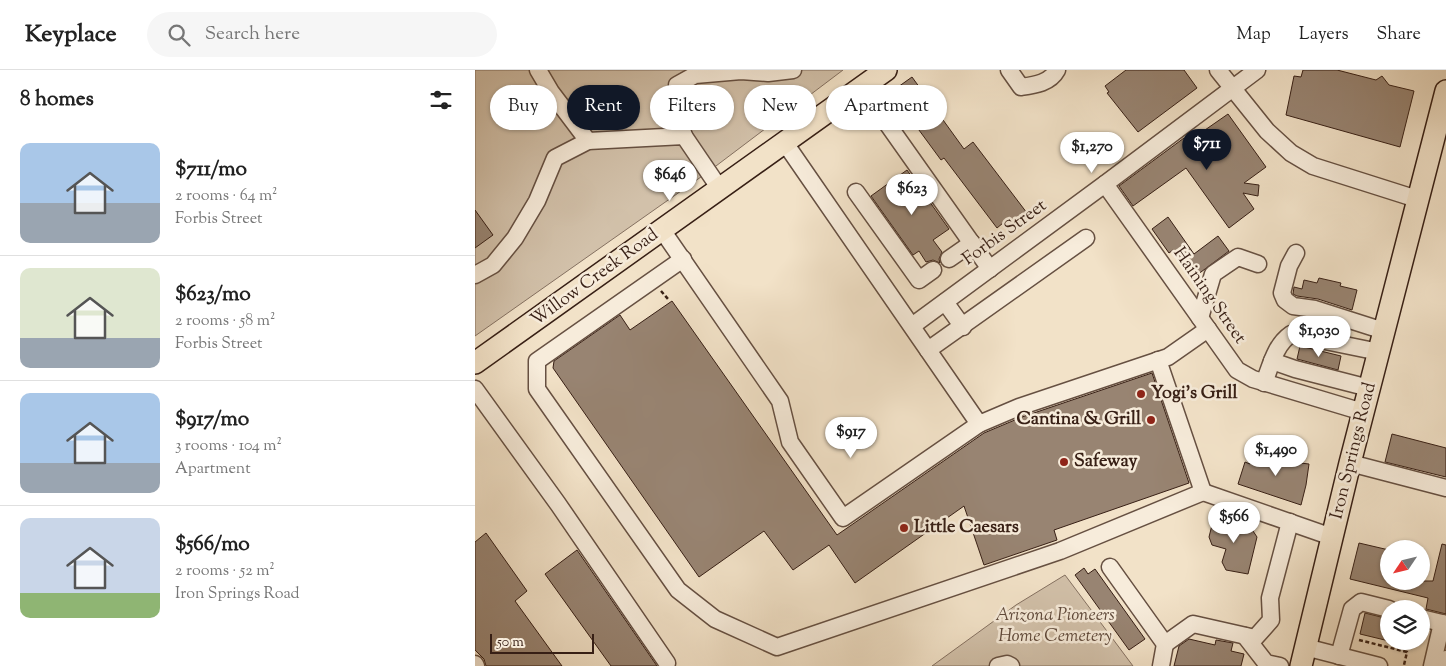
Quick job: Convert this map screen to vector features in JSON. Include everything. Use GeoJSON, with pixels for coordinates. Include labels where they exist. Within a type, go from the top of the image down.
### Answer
{"type":"FeatureCollection","features":[{"type":"Feature","properties":{"kind":"main road","name":"Willow Creek Road"},"geometry":{"type":"LineString","coordinates":[[866,85],[886,70]]}},
{"type":"Feature","properties":{"kind":"main road","name":"Iron Springs Road"},"geometry":{"type":"LineString","coordinates":[[1303,657],[1369,388],[1446,91]]}},
{"type":"Feature","properties":{"kind":"main road","name":"Willow Creek Road"},"geometry":{"type":"LineString","coordinates":[[475,363],[826,114]]}},
{"type":"Feature","properties":{"kind":"street"},"geometry":{"type":"LineString","coordinates":[[538,70],[547,85]]}},
{"type":"Feature","properties":{"kind":"street"},"geometry":{"type":"LineString","coordinates":[[552,85],[555,70]]}},
{"type":"Feature","properties":{"kind":"street"},"geometry":{"type":"LineString","coordinates":[[720,189],[684,136],[678,116],[677,85],[695,75],[741,71],[768,73],[793,70]]}},
{"type":"Feature","properties":{"kind":"street"},"geometry":{"type":"LineString","coordinates":[[1009,70],[1021,87],[1038,85],[1055,74],[1057,70]]}},
{"type":"Feature","properties":{"kind":"street"},"geometry":{"type":"LineString","coordinates":[[1218,70],[1267,131],[1291,153],[1313,166],[1417,199]]}},
{"type":"Feature","properties":{"kind":"street","name":"Forbis Street"},"geometry":{"type":"LineString","coordinates":[[912,326],[1257,70]]}},
{"type":"Feature","properties":{"kind":"street"},"geometry":{"type":"LineString","coordinates":[[557,100],[588,141]]}},
{"type":"Feature","properties":{"kind":"street"},"geometry":{"type":"LineString","coordinates":[[892,130],[990,269]]}},
{"type":"Feature","properties":{"kind":"street"},"geometry":{"type":"LineString","coordinates":[[475,275],[493,265],[515,238],[537,201],[555,158],[588,141],[684,136]]}},
{"type":"Feature","properties":{"kind":"street"},"geometry":{"type":"LineString","coordinates":[[785,143],[979,424]]}},
{"type":"Feature","properties":{"kind":"street","name":"Haining Street"},"geometry":{"type":"LineString","coordinates":[[1105,184],[1237,370],[1264,383],[1363,412]]}},
{"type":"Feature","properties":{"kind":"street"},"geometry":{"type":"LineString","coordinates":[[856,192],[919,280],[933,270]]}},
{"type":"Feature","properties":{"kind":"street"},"geometry":{"type":"LineString","coordinates":[[662,230],[780,401],[790,442],[843,518],[979,424],[1019,407],[1168,357],[1204,323],[1213,274],[1238,256],[1259,264]]}},
{"type":"Feature","properties":{"kind":"street"},"geometry":{"type":"LineString","coordinates":[[928,350],[1086,238]]}},
{"type":"Feature","properties":{"kind":"street"},"geometry":{"type":"LineString","coordinates":[[949,259],[972,243]]}},
{"type":"Feature","properties":{"kind":"street"},"geometry":{"type":"LineString","coordinates":[[1296,253],[1289,266],[1282,293],[1285,300],[1293,306],[1315,309],[1384,330]]}},
{"type":"Feature","properties":{"kind":"street"},"geometry":{"type":"LineString","coordinates":[[683,259],[537,362],[537,389],[678,590],[715,619],[777,647],[1060,550],[1203,492],[1332,537]]}},
{"type":"Feature","properties":{"kind":"street"},"geometry":{"type":"LineString","coordinates":[[945,302],[963,327]]}},
{"type":"Feature","properties":{"kind":"street"},"geometry":{"type":"LineString","coordinates":[[1264,383],[1272,361],[1283,340],[1291,334],[1379,352]]}},
{"type":"Feature","properties":{"kind":"street"},"geometry":{"type":"LineString","coordinates":[[1158,360],[1203,492]]}},
{"type":"Feature","properties":{"kind":"street"},"geometry":{"type":"LineString","coordinates":[[1272,361],[1295,369],[1369,388]]}},
{"type":"Feature","properties":{"kind":"street"},"geometry":{"type":"LineString","coordinates":[[475,389],[558,504],[667,663]]}},
{"type":"Feature","properties":{"kind":"street"},"geometry":{"type":"LineString","coordinates":[[1350,464],[1446,488]]}},
{"type":"Feature","properties":{"kind":"street"},"geometry":{"type":"LineString","coordinates":[[1161,666],[1165,644],[1193,624],[1255,638],[1271,620],[1271,598],[1290,522]]}},
{"type":"Feature","properties":{"kind":"street"},"geometry":{"type":"LineString","coordinates":[[1110,567],[1165,644]]}},
{"type":"Feature","properties":{"kind":"street"},"geometry":{"type":"LineString","coordinates":[[1339,656],[1352,609],[1361,602],[1380,607]]}},
{"type":"Feature","properties":{"kind":"street"},"geometry":{"type":"LineString","coordinates":[[1430,620],[1444,623],[1432,666]]}},
{"type":"Feature","properties":{"kind":"street"},"geometry":{"type":"LineString","coordinates":[[1245,636],[1270,665]]}},
{"type":"Feature","properties":{"kind":"street"},"geometry":{"type":"LineString","coordinates":[[1303,657],[1339,656],[1379,666]]}},
{"type":"Feature","properties":{"kind":"street"},"geometry":{"type":"LineString","coordinates":[[1444,666],[1446,659]]}},
{"type":"Feature","properties":{"kind":"street"},"geometry":{"type":"LineString","coordinates":[[998,666],[1007,664],[1011,666]]}},
{"type":"Feature","properties":{"kind":"path"},"geometry":{"type":"LineString","coordinates":[[1353,638],[1407,652],[1404,665]]}},
{"type":"Feature","properties":{"kind":"green space"},"geometry":{"type":"Polygon","coordinates":[[[475,70],[843,70],[816,90],[816,85],[744,85],[744,130],[764,130],[708,172],[475,336],[475,70]]]}},
{"type":"Feature","properties":{"kind":"green space","name":"Arizona Pioneers Home Cemetery"},"geometry":{"type":"Polygon","coordinates":[[[1065,575],[1133,666],[932,666],[1016,605],[1065,575]]]}},
{"type":"Feature","properties":{"kind":"building"},"geometry":{"type":"Polygon","coordinates":[[[1126,70],[1184,70],[1197,88],[1138,132],[1107,93],[1109,92],[1105,86],[1126,70]]]}},
{"type":"Feature","properties":{"kind":"building"},"geometry":{"type":"Polygon","coordinates":[[[1303,70],[1337,70],[1376,80],[1382,76],[1389,85],[1414,91],[1400,147],[1286,115],[1294,76],[1301,77],[1303,70]]]}},
{"type":"Feature","properties":{"kind":"building"},"geometry":{"type":"Polygon","coordinates":[[[912,77],[918,85],[901,85],[912,77]]]}},
{"type":"Feature","properties":{"kind":"building"},"geometry":{"type":"Polygon","coordinates":[[[1228,114],[1266,167],[1244,183],[1259,185],[1258,196],[1243,193],[1254,209],[1229,228],[1186,168],[1133,206],[1119,186],[1184,138],[1198,156],[1215,144],[1205,130],[1228,114]]]}},
{"type":"Feature","properties":{"kind":"building"},"geometry":{"type":"Polygon","coordinates":[[[947,125],[964,149],[973,142],[1027,213],[1026,223],[1017,229],[1009,218],[997,228],[944,158],[941,160],[919,130],[947,130],[947,125]]]}},
{"type":"Feature","properties":{"kind":"building"},"geometry":{"type":"Polygon","coordinates":[[[907,170],[949,229],[933,240],[942,252],[939,259],[940,263],[933,260],[926,262],[919,251],[913,255],[871,196],[907,170]]]}},
{"type":"Feature","properties":{"kind":"building"},"geometry":{"type":"Polygon","coordinates":[[[475,210],[493,235],[475,248],[475,210]]]}},
{"type":"Feature","properties":{"kind":"building"},"geometry":{"type":"Polygon","coordinates":[[[1168,217],[1194,254],[1218,236],[1229,251],[1193,278],[1173,250],[1169,253],[1152,229],[1168,217]]]}},
{"type":"Feature","properties":{"kind":"building"},"geometry":{"type":"Polygon","coordinates":[[[1319,278],[1341,283],[1340,286],[1357,290],[1352,310],[1318,299],[1293,294],[1294,287],[1302,289],[1304,280],[1317,283],[1319,278]]]}},
{"type":"Feature","properties":{"kind":"building"},"geometry":{"type":"Polygon","coordinates":[[[672,301],[837,535],[984,433],[1022,417],[1152,373],[1189,483],[1054,530],[1057,540],[984,565],[964,506],[855,583],[829,545],[793,570],[764,531],[699,577],[553,368],[554,361],[620,315],[630,330],[672,301]]]}},
{"type":"Feature","properties":{"kind":"building"},"geometry":{"type":"Polygon","coordinates":[[[1300,346],[1341,356],[1338,370],[1297,359],[1300,346]]]}},
{"type":"Feature","properties":{"kind":"building"},"geometry":{"type":"Polygon","coordinates":[[[1392,434],[1446,448],[1446,477],[1385,462],[1392,434]]]}},
{"type":"Feature","properties":{"kind":"building"},"geometry":{"type":"Polygon","coordinates":[[[1255,450],[1283,461],[1309,464],[1301,505],[1238,484],[1245,462],[1250,464],[1255,450]]]}},
{"type":"Feature","properties":{"kind":"building"},"geometry":{"type":"Polygon","coordinates":[[[1214,517],[1249,525],[1257,537],[1248,574],[1226,570],[1222,562],[1226,549],[1212,545],[1209,537],[1214,517]]]}},
{"type":"Feature","properties":{"kind":"building"},"geometry":{"type":"Polygon","coordinates":[[[486,533],[527,591],[515,601],[562,666],[486,666],[484,659],[475,650],[475,542],[486,533]]]}},
{"type":"Feature","properties":{"kind":"building"},"geometry":{"type":"Polygon","coordinates":[[[1359,543],[1380,548],[1380,586],[1350,579],[1359,543]]]}},
{"type":"Feature","properties":{"kind":"building"},"geometry":{"type":"Polygon","coordinates":[[[1442,544],[1446,545],[1446,614],[1430,610],[1430,600],[1428,600],[1428,598],[1395,590],[1430,590],[1430,581],[1433,581],[1442,544]]]}},
{"type":"Feature","properties":{"kind":"building"},"geometry":{"type":"Polygon","coordinates":[[[577,550],[657,666],[611,666],[545,574],[577,550]]]}},
{"type":"Feature","properties":{"kind":"building"},"geometry":{"type":"Polygon","coordinates":[[[1084,568],[1088,574],[1095,569],[1145,639],[1129,650],[1075,575],[1084,568]]]}},
{"type":"Feature","properties":{"kind":"building"},"geometry":{"type":"Polygon","coordinates":[[[1365,613],[1380,617],[1380,639],[1360,634],[1365,613]]]}},
{"type":"Feature","properties":{"kind":"building"},"geometry":{"type":"Polygon","coordinates":[[[1189,639],[1215,645],[1216,640],[1233,643],[1231,651],[1244,654],[1241,666],[1174,666],[1179,646],[1189,639]]]}},
{"type":"Feature","properties":{"kind":"place","name":"Yogi's Grill"},"geometry":{"type":"Point","coordinates":[1141,394]}},
{"type":"Feature","properties":{"kind":"place","name":"Cantina & Grill"},"geometry":{"type":"Point","coordinates":[1151,420]}},
{"type":"Feature","properties":{"kind":"place","name":"Safeway"},"geometry":{"type":"Point","coordinates":[1064,462]}},
{"type":"Feature","properties":{"kind":"place","name":"Little Caesars"},"geometry":{"type":"Point","coordinates":[904,528]}}]}
